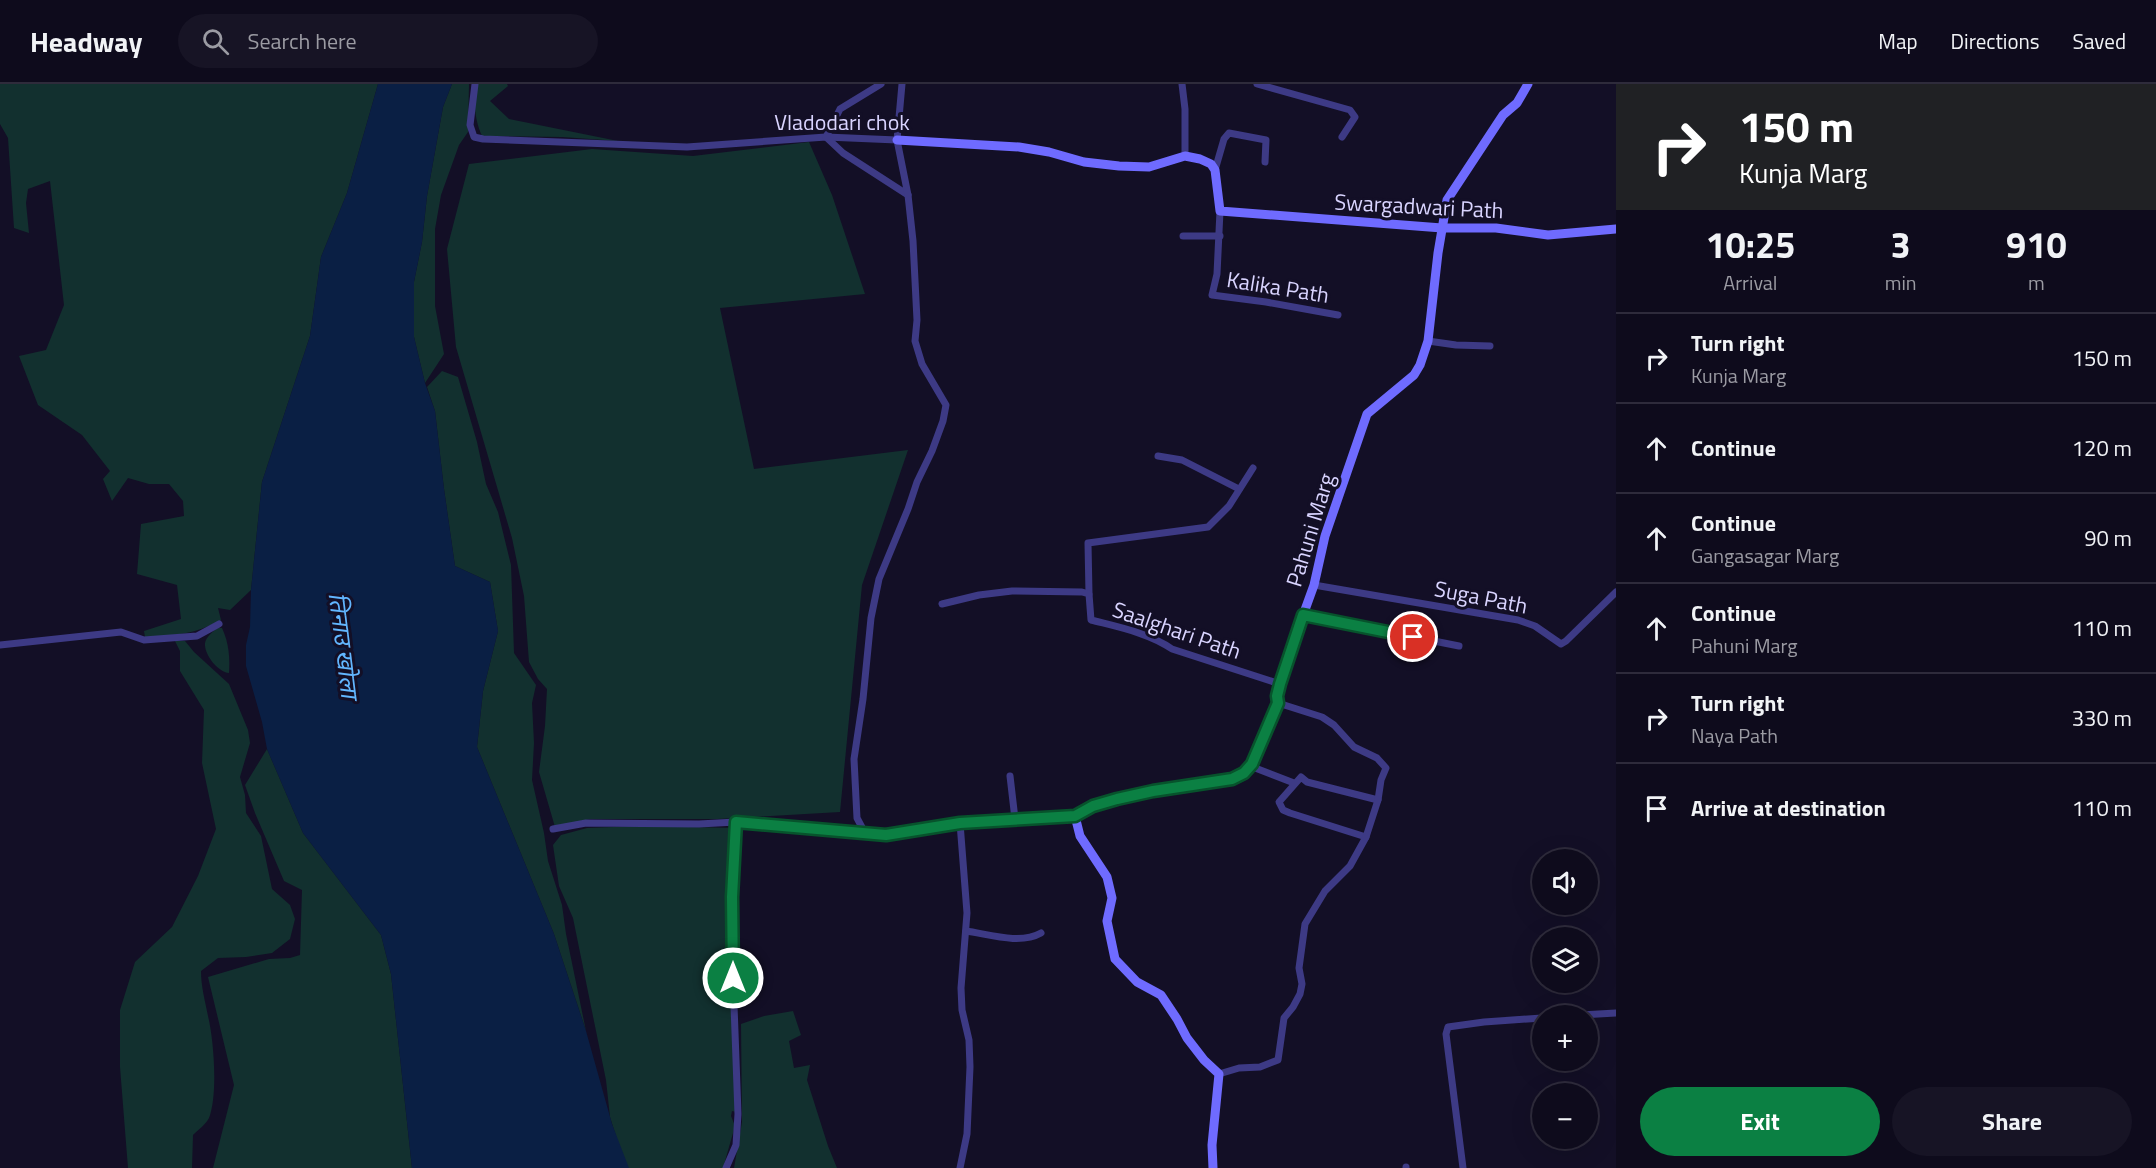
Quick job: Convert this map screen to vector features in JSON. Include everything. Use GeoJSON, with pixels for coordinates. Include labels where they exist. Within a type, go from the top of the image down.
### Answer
{"type":"FeatureCollection","features":[{"type":"Feature","properties":{"kind":"street","name":"Vladodari chok"},"geometry":{"type":"LineString","coordinates":[[475,84],[470,125],[474,137],[483,139],[687,147],[826,137],[1019,147],[1049,152],[1084,162],[1149,167],[1185,156]]}},
{"type":"Feature","properties":{"kind":"street"},"geometry":{"type":"LineString","coordinates":[[881,84],[840,110],[826,137],[843,153],[908,195]]}},
{"type":"Feature","properties":{"kind":"street"},"geometry":{"type":"LineString","coordinates":[[865,833],[857,818],[854,759],[871,618],[879,579],[917,482],[932,451],[943,422],[946,405],[918,355],[915,341],[915,284],[908,195],[897,140],[902,84]]}},
{"type":"Feature","properties":{"kind":"street"},"geometry":{"type":"LineString","coordinates":[[1182,84],[1185,156],[1200,159],[1210,164],[1215,170]]}},
{"type":"Feature","properties":{"kind":"street"},"geometry":{"type":"LineString","coordinates":[[1257,84],[1350,110],[1355,117],[1342,137]]}},
{"type":"Feature","properties":{"kind":"street","name":"Pahuni Marg"},"geometry":{"type":"LineString","coordinates":[[1250,766],[1278,703],[1280,684],[1314,585],[1325,536],[1363,423],[1367,414],[1414,375],[1428,341],[1447,200],[1497,123],[1517,103],[1528,84]]}},
{"type":"Feature","properties":{"kind":"street"},"geometry":{"type":"LineString","coordinates":[[1220,236],[1220,211],[1215,170],[1226,136],[1233,133],[1266,141],[1265,162]]}},
{"type":"Feature","properties":{"kind":"street","name":"Swargadwari Path"},"geometry":{"type":"LineString","coordinates":[[1220,211],[1442,228],[1496,228],[1548,235],[1616,229]]}},
{"type":"Feature","properties":{"kind":"street","name":"Kalika Path"},"geometry":{"type":"LineString","coordinates":[[1183,236],[1220,236],[1217,274],[1212,295],[1338,315]]}},
{"type":"Feature","properties":{"kind":"street"},"geometry":{"type":"LineString","coordinates":[[1428,341],[1490,346]]}},
{"type":"Feature","properties":{"kind":"street"},"geometry":{"type":"LineString","coordinates":[[1158,456],[1182,460],[1239,489]]}},
{"type":"Feature","properties":{"kind":"street"},"geometry":{"type":"LineString","coordinates":[[1089,594],[1088,543],[1208,527],[1229,506],[1253,468]]}},
{"type":"Feature","properties":{"kind":"street","name":"Suga Path"},"geometry":{"type":"LineString","coordinates":[[1314,585],[1518,620],[1535,626],[1561,644],[1616,592]]}},
{"type":"Feature","properties":{"kind":"street","name":"Saalghari Path"},"geometry":{"type":"LineString","coordinates":[[942,603],[979,594],[1012,591],[1082,592],[1089,594],[1091,620],[1148,637],[1172,649],[1280,684]]}},
{"type":"Feature","properties":{"kind":"street"},"geometry":{"type":"LineString","coordinates":[[1303,615],[1459,646]]}},
{"type":"Feature","properties":{"kind":"street"},"geometry":{"type":"LineString","coordinates":[[0,645],[121,632],[144,640],[188,637],[197,636],[219,624]]}},
{"type":"Feature","properties":{"kind":"street"},"geometry":{"type":"LineString","coordinates":[[1219,1074],[1239,1068],[1260,1067],[1278,1060],[1284,1017],[1293,1007],[1302,984],[1299,968],[1305,924],[1325,891],[1350,866],[1366,837],[1386,768],[1382,761],[1354,747],[1334,725],[1322,717],[1278,703]]}},
{"type":"Feature","properties":{"kind":"street"},"geometry":{"type":"LineString","coordinates":[[553,829],[586,823],[736,822],[886,835],[960,823],[1075,816],[1093,806],[1117,799],[1232,779],[1244,773],[1250,766],[1294,783]]}},
{"type":"Feature","properties":{"kind":"street"},"geometry":{"type":"LineString","coordinates":[[1010,776],[1015,819]]}},
{"type":"Feature","properties":{"kind":"street"},"geometry":{"type":"LineString","coordinates":[[1366,837],[1283,810],[1279,802],[1301,777],[1307,782],[1378,800]]}},
{"type":"Feature","properties":{"kind":"street"},"geometry":{"type":"LineString","coordinates":[[1075,816],[1080,836],[1107,877],[1112,898],[1107,921],[1115,959],[1137,982],[1161,995],[1187,1038],[1204,1060],[1219,1074]]}},
{"type":"Feature","properties":{"kind":"street"},"geometry":{"type":"LineString","coordinates":[[726,1168],[736,1145],[738,1114],[732,897],[736,822]]}},
{"type":"Feature","properties":{"kind":"street"},"geometry":{"type":"LineString","coordinates":[[960,823],[966,894],[966,931],[961,988],[962,1010],[969,1040],[969,1107],[967,1134],[960,1168]]}},
{"type":"Feature","properties":{"kind":"street"},"geometry":{"type":"LineString","coordinates":[[966,931],[1026,938],[1032,938],[1041,933]]}},
{"type":"Feature","properties":{"kind":"street"},"geometry":{"type":"LineString","coordinates":[[1598,1014],[1616,1013]]}},
{"type":"Feature","properties":{"kind":"street"},"geometry":{"type":"LineString","coordinates":[[1463,1168],[1446,1034],[1448,1027],[1477,1022],[1532,1019]]}},
{"type":"Feature","properties":{"kind":"street"},"geometry":{"type":"LineString","coordinates":[[1213,1168],[1212,1145],[1219,1074]]}},
{"type":"Feature","properties":{"kind":"green space"},"geometry":{"type":"Polygon","coordinates":[[[0,84],[378,84],[347,193],[321,257],[310,336],[262,482],[251,590],[230,610],[218,608],[221,620],[202,629],[175,635],[145,637],[144,631],[181,619],[177,585],[137,574],[141,524],[184,516],[183,501],[169,484],[149,484],[128,478],[112,501],[103,479],[110,471],[82,435],[38,405],[19,356],[46,350],[64,305],[50,181],[28,189],[26,203],[29,233],[14,228],[8,138],[0,124],[0,84]]]}},
{"type":"Feature","properties":{"kind":"green space"},"geometry":{"type":"Polygon","coordinates":[[[452,84],[469,84],[468,132],[459,145],[441,195],[435,229],[435,306],[444,354],[425,383],[414,337],[414,282],[443,107],[452,84]]]}},
{"type":"Feature","properties":{"kind":"green space"},"geometry":{"type":"Polygon","coordinates":[[[478,84],[507,84],[508,86],[490,101],[509,119],[618,141],[562,137],[482,136],[475,110],[478,84]]]}},
{"type":"Feature","properties":{"kind":"green space"},"geometry":{"type":"Polygon","coordinates":[[[809,142],[832,195],[865,294],[720,308],[754,469],[908,450],[862,585],[840,812],[718,819],[590,819],[555,827],[539,772],[547,689],[538,679],[529,662],[524,596],[512,538],[456,347],[447,249],[469,164],[592,149],[693,156],[809,142]]]}},
{"type":"Feature","properties":{"kind":"green space"},"geometry":{"type":"Polygon","coordinates":[[[442,371],[458,377],[477,442],[486,484],[498,512],[511,565],[514,653],[536,685],[532,703],[534,743],[532,780],[548,861],[562,905],[586,1031],[554,934],[477,747],[483,691],[498,631],[490,582],[455,566],[435,411],[427,387],[442,371]]]}},
{"type":"Feature","properties":{"kind":"green space"},"geometry":{"type":"Polygon","coordinates":[[[218,628],[222,628],[226,639],[229,673],[216,666],[209,658],[205,648],[207,639],[218,628]]]}},
{"type":"Feature","properties":{"kind":"green space"},"geometry":{"type":"Polygon","coordinates":[[[175,641],[185,641],[229,684],[248,730],[250,743],[240,777],[245,795],[246,813],[261,836],[272,889],[290,905],[295,919],[290,939],[272,953],[218,958],[201,971],[212,1039],[214,1082],[209,1118],[193,1135],[192,1168],[128,1168],[120,1067],[120,1010],[135,962],[172,927],[198,876],[216,829],[202,763],[204,710],[180,671],[180,651],[175,641]]]}},
{"type":"Feature","properties":{"kind":"green space"},"geometry":{"type":"Polygon","coordinates":[[[267,749],[303,833],[381,935],[391,974],[412,1168],[213,1168],[234,1085],[208,977],[269,959],[300,955],[302,890],[284,881],[245,785],[267,749]]]}},
{"type":"Feature","properties":{"kind":"green space"},"geometry":{"type":"Polygon","coordinates":[[[638,826],[739,828],[730,894],[736,1112],[732,1111],[731,1116],[735,1126],[723,1168],[626,1168],[610,1117],[606,1080],[573,918],[559,886],[553,845],[561,835],[587,828],[638,826]]]}},
{"type":"Feature","properties":{"kind":"green space"},"geometry":{"type":"Polygon","coordinates":[[[793,1011],[801,1035],[789,1041],[794,1068],[810,1065],[807,1080],[837,1168],[734,1168],[742,1122],[741,1024],[764,1016],[793,1011]]]}},
{"type":"Feature","properties":{"kind":"water","name":"तिनाउ खोला"},"geometry":{"type":"Polygon","coordinates":[[[378,84],[452,84],[443,107],[414,282],[414,337],[425,383],[435,411],[455,566],[490,582],[498,631],[483,691],[477,747],[554,934],[586,1031],[612,1124],[629,1168],[412,1168],[391,974],[381,935],[303,833],[267,749],[246,666],[246,645],[250,627],[251,590],[262,482],[310,336],[321,257],[347,193],[378,84]]]}},
{"type":"Feature","properties":{"kind":"route"},"geometry":{"type":"LineString","coordinates":[[733,978],[732,897],[736,822],[886,835],[960,823],[1075,816],[1093,806],[1117,799],[1232,779],[1244,773],[1252,764],[1278,703],[1280,684],[1303,615],[1413,637]]}}]}
